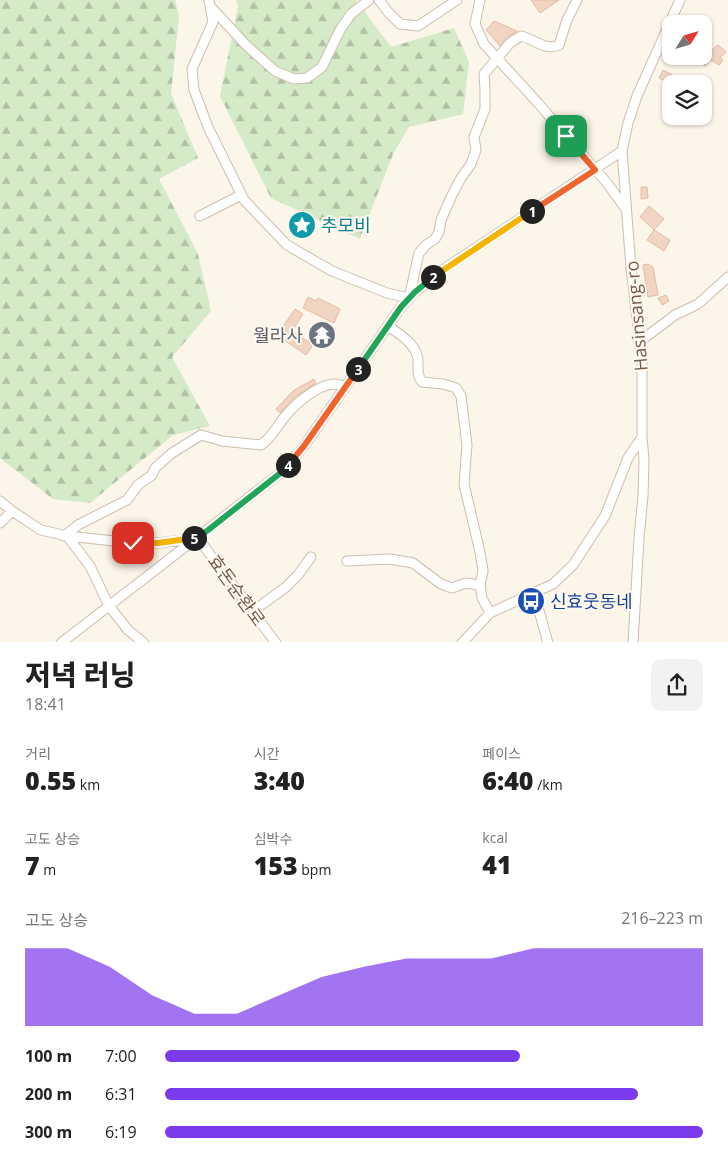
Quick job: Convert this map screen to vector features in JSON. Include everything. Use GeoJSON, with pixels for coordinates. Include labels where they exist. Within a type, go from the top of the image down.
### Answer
{"type":"FeatureCollection","features":[{"type":"Feature","properties":{"kind":"street"},"geometry":{"type":"LineString","coordinates":[[210,3],[246,45],[275,71],[294,79],[307,78],[322,67],[340,30],[351,14],[369,0]]}},
{"type":"Feature","properties":{"kind":"street"},"geometry":{"type":"LineString","coordinates":[[379,0],[400,24],[418,26],[457,0]]}},
{"type":"Feature","properties":{"kind":"street"},"geometry":{"type":"LineString","coordinates":[[480,0],[475,24],[484,44],[538,103],[626,209]]}},
{"type":"Feature","properties":{"kind":"street"},"geometry":{"type":"LineString","coordinates":[[210,3],[213,22],[192,69],[194,90],[208,127],[244,200],[287,245],[332,271],[388,293],[409,298],[420,253],[440,232],[441,220],[461,178],[471,164],[476,150],[474,136],[485,109],[484,74],[510,43],[521,36],[527,37],[542,46],[552,47],[559,45],[567,20],[577,0]]}},
{"type":"Feature","properties":{"kind":"street","name":"Hasinsang-ro"},"geometry":{"type":"LineString","coordinates":[[633,642],[643,496],[642,360],[631,268],[622,151],[628,123],[637,96],[680,0]]}},
{"type":"Feature","properties":{"kind":"street","name":"효돈순환로"},"geometry":{"type":"LineString","coordinates":[[61,642],[283,471],[304,446],[401,307],[415,292],[444,269],[622,151]]}},
{"type":"Feature","properties":{"kind":"street"},"geometry":{"type":"LineString","coordinates":[[200,216],[241,195]]}},
{"type":"Feature","properties":{"kind":"street"},"geometry":{"type":"LineString","coordinates":[[639,342],[675,315],[698,304],[728,277]]}},
{"type":"Feature","properties":{"kind":"street"},"geometry":{"type":"LineString","coordinates":[[388,326],[404,337],[414,348],[418,356],[419,378],[422,382],[443,384],[456,388],[461,396],[467,445],[464,484],[483,571],[480,585],[482,598],[490,613]]}},
{"type":"Feature","properties":{"kind":"street"},"geometry":{"type":"LineString","coordinates":[[66,536],[78,525],[126,500],[138,485],[152,475],[155,468],[172,453],[193,439],[201,435],[222,441],[261,445],[269,439],[283,419],[301,400],[323,387],[335,384],[346,386]]}},
{"type":"Feature","properties":{"kind":"street"},"geometry":{"type":"LineString","coordinates":[[462,642],[490,613],[553,584],[573,565],[605,516],[628,458],[642,437]]}},
{"type":"Feature","properties":{"kind":"street"},"geometry":{"type":"LineString","coordinates":[[0,501],[12,512],[42,530],[66,536],[133,543],[158,543],[198,538]]}},
{"type":"Feature","properties":{"kind":"street"},"geometry":{"type":"LineString","coordinates":[[0,523],[12,512]]}},
{"type":"Feature","properties":{"kind":"street"},"geometry":{"type":"LineString","coordinates":[[66,536],[90,566],[109,606],[128,630],[144,642]]}},
{"type":"Feature","properties":{"kind":"street","name":"효돈순환로"},"geometry":{"type":"LineString","coordinates":[[198,538],[276,642]]}},
{"type":"Feature","properties":{"kind":"street"},"geometry":{"type":"LineString","coordinates":[[253,611],[286,587],[298,575],[311,557]]}},
{"type":"Feature","properties":{"kind":"street"},"geometry":{"type":"LineString","coordinates":[[347,561],[390,559],[413,563],[441,584],[452,588],[466,583],[480,585]]}},
{"type":"Feature","properties":{"kind":"street"},"geometry":{"type":"LineString","coordinates":[[534,593],[548,642]]}},
{"type":"Feature","properties":{"kind":"green space"},"geometry":{"type":"Polygon","coordinates":[[[0,0],[175,0],[179,16],[171,93],[198,158],[159,179],[198,254],[211,311],[172,357],[210,426],[173,435],[90,503],[53,499],[0,458],[0,0]]]}},
{"type":"Feature","properties":{"kind":"green space"},"geometry":{"type":"Polygon","coordinates":[[[236,0],[356,0],[391,47],[454,28],[469,62],[463,114],[409,127],[393,154],[360,239],[271,198],[220,96],[238,6],[236,0]]]}},
{"type":"Feature","properties":{"kind":"building"},"geometry":{"type":"Polygon","coordinates":[[[531,0],[559,0],[540,13],[531,0]]]}},
{"type":"Feature","properties":{"kind":"building"},"geometry":{"type":"Polygon","coordinates":[[[494,21],[517,31],[506,38],[500,46],[486,30],[494,21]]]}},
{"type":"Feature","properties":{"kind":"building"},"geometry":{"type":"Polygon","coordinates":[[[718,45],[726,52],[720,58],[723,60],[719,65],[712,61],[712,50],[718,45]]]}},
{"type":"Feature","properties":{"kind":"building"},"geometry":{"type":"Polygon","coordinates":[[[663,70],[672,75],[662,75],[662,80],[659,78],[663,70]]]}},
{"type":"Feature","properties":{"kind":"building"},"geometry":{"type":"Polygon","coordinates":[[[641,187],[647,187],[648,198],[641,199],[641,187]]]}},
{"type":"Feature","properties":{"kind":"building"},"geometry":{"type":"Polygon","coordinates":[[[649,206],[664,219],[654,230],[640,217],[649,206]]]}},
{"type":"Feature","properties":{"kind":"building"},"geometry":{"type":"Polygon","coordinates":[[[654,230],[670,240],[664,251],[647,240],[654,230]]]}},
{"type":"Feature","properties":{"kind":"building"},"geometry":{"type":"Polygon","coordinates":[[[648,264],[653,267],[658,295],[648,297],[643,265],[648,264]]]}},
{"type":"Feature","properties":{"kind":"building"},"geometry":{"type":"Polygon","coordinates":[[[666,295],[669,301],[662,305],[658,298],[666,295]]]}},
{"type":"Feature","properties":{"kind":"building","name":"월라사"},"geometry":{"type":"Polygon","coordinates":[[[308,297],[316,301],[318,298],[340,309],[334,323],[303,308],[308,297]]]}},
{"type":"Feature","properties":{"kind":"building"},"geometry":{"type":"Polygon","coordinates":[[[295,309],[303,314],[292,331],[313,345],[306,355],[277,335],[295,309]]]}},
{"type":"Feature","properties":{"kind":"building"},"geometry":{"type":"Polygon","coordinates":[[[314,379],[316,383],[295,397],[280,413],[276,409],[293,391],[314,379]]]}},
{"type":"Feature","properties":{"kind":"place","name":"추모비"},"geometry":{"type":"Point","coordinates":[302,225]}},
{"type":"Feature","properties":{"kind":"place","name":"월라사"},"geometry":{"type":"Point","coordinates":[322,335]}},
{"type":"Feature","properties":{"kind":"place","name":"신효웃동네"},"geometry":{"type":"Point","coordinates":[531,601]}},
{"type":"Feature","properties":{"kind":"route"},"geometry":{"type":"LineString","coordinates":[[133,543],[158,543],[198,538],[283,471],[304,446],[401,307],[415,292],[444,269],[595,170],[566,136]]}}]}
